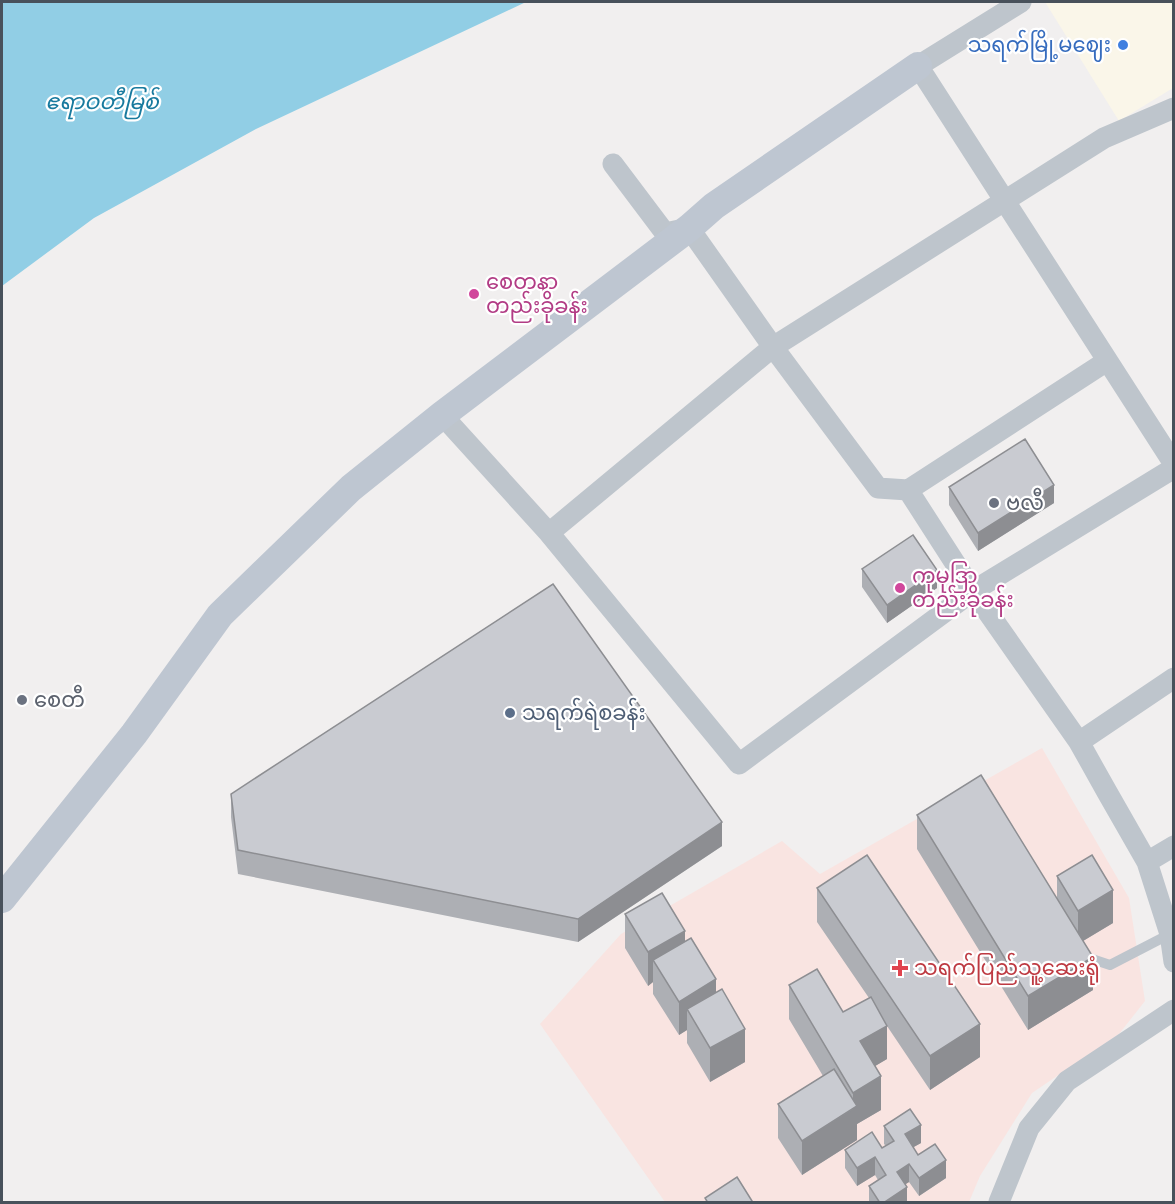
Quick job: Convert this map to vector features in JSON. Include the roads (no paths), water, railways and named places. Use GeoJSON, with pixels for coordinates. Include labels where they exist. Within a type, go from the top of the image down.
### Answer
{"type":"FeatureCollection","features":[{"type":"Feature","properties":{"kind":"main road"},"geometry":{"type":"LineString","coordinates":[[2,899],[134,734],[220,615],[351,488],[442,415],[689,228],[714,206],[918,66]]}},
{"type":"Feature","properties":{"kind":"street"},"geometry":{"type":"LineString","coordinates":[[442,415],[549,533],[739,764],[972,591],[1173,466],[918,66],[1021,2]]}},
{"type":"Feature","properties":{"kind":"street"},"geometry":{"type":"LineString","coordinates":[[549,533],[772,347],[1104,138],[1173,108]]}},
{"type":"Feature","properties":{"kind":"street"},"geometry":{"type":"LineString","coordinates":[[613,164],[665,233],[689,228],[772,347],[878,488],[908,490],[1107,361]]}},
{"type":"Feature","properties":{"kind":"street"},"geometry":{"type":"LineString","coordinates":[[908,490],[972,591],[1079,741],[1147,862],[1170,934],[1173,962]]}},
{"type":"Feature","properties":{"kind":"street"},"geometry":{"type":"LineString","coordinates":[[1079,741],[1173,678]]}},
{"type":"Feature","properties":{"kind":"street"},"geometry":{"type":"LineString","coordinates":[[1147,862],[1173,846]]}},
{"type":"Feature","properties":{"kind":"street"},"geometry":{"type":"LineString","coordinates":[[999,1203],[1029,1128],[1067,1081],[1173,1010]]}},
{"type":"Feature","properties":{"kind":"lane"},"geometry":{"type":"LineString","coordinates":[[1071,943],[1086,957],[1110,964],[1170,934]]}},
{"type":"Feature","properties":{"kind":"water","name":"ဧရာဝတီမြစ်"},"geometry":{"type":"Polygon","coordinates":[[[2,2],[526,2],[256,129],[94,218],[2,286],[2,2]]]}},
{"type":"Feature","properties":{"kind":"place","name":"သရက်မြို့မဈေး"},"geometry":{"type":"Point","coordinates":[1123,45]}},
{"type":"Feature","properties":{"kind":"place","name":"စေတနာ တည်းခိုခန်း"},"geometry":{"type":"Point","coordinates":[474,294]}},
{"type":"Feature","properties":{"kind":"place","name":"ဗလီ"},"geometry":{"type":"Point","coordinates":[994,503]}},
{"type":"Feature","properties":{"kind":"place","name":"ကုမုဒြာ တည်းခိုခန်း"},"geometry":{"type":"Point","coordinates":[900,588]}},
{"type":"Feature","properties":{"kind":"place","name":"စေတီ"},"geometry":{"type":"Point","coordinates":[22,700]}},
{"type":"Feature","properties":{"kind":"place","name":"သရက်ရဲစခန်း"},"geometry":{"type":"Point","coordinates":[510,713]}},
{"type":"Feature","properties":{"kind":"place","name":"သရက်ပြည်သူ့ဆေးရုံ"},"geometry":{"type":"Point","coordinates":[900,968]}}]}
